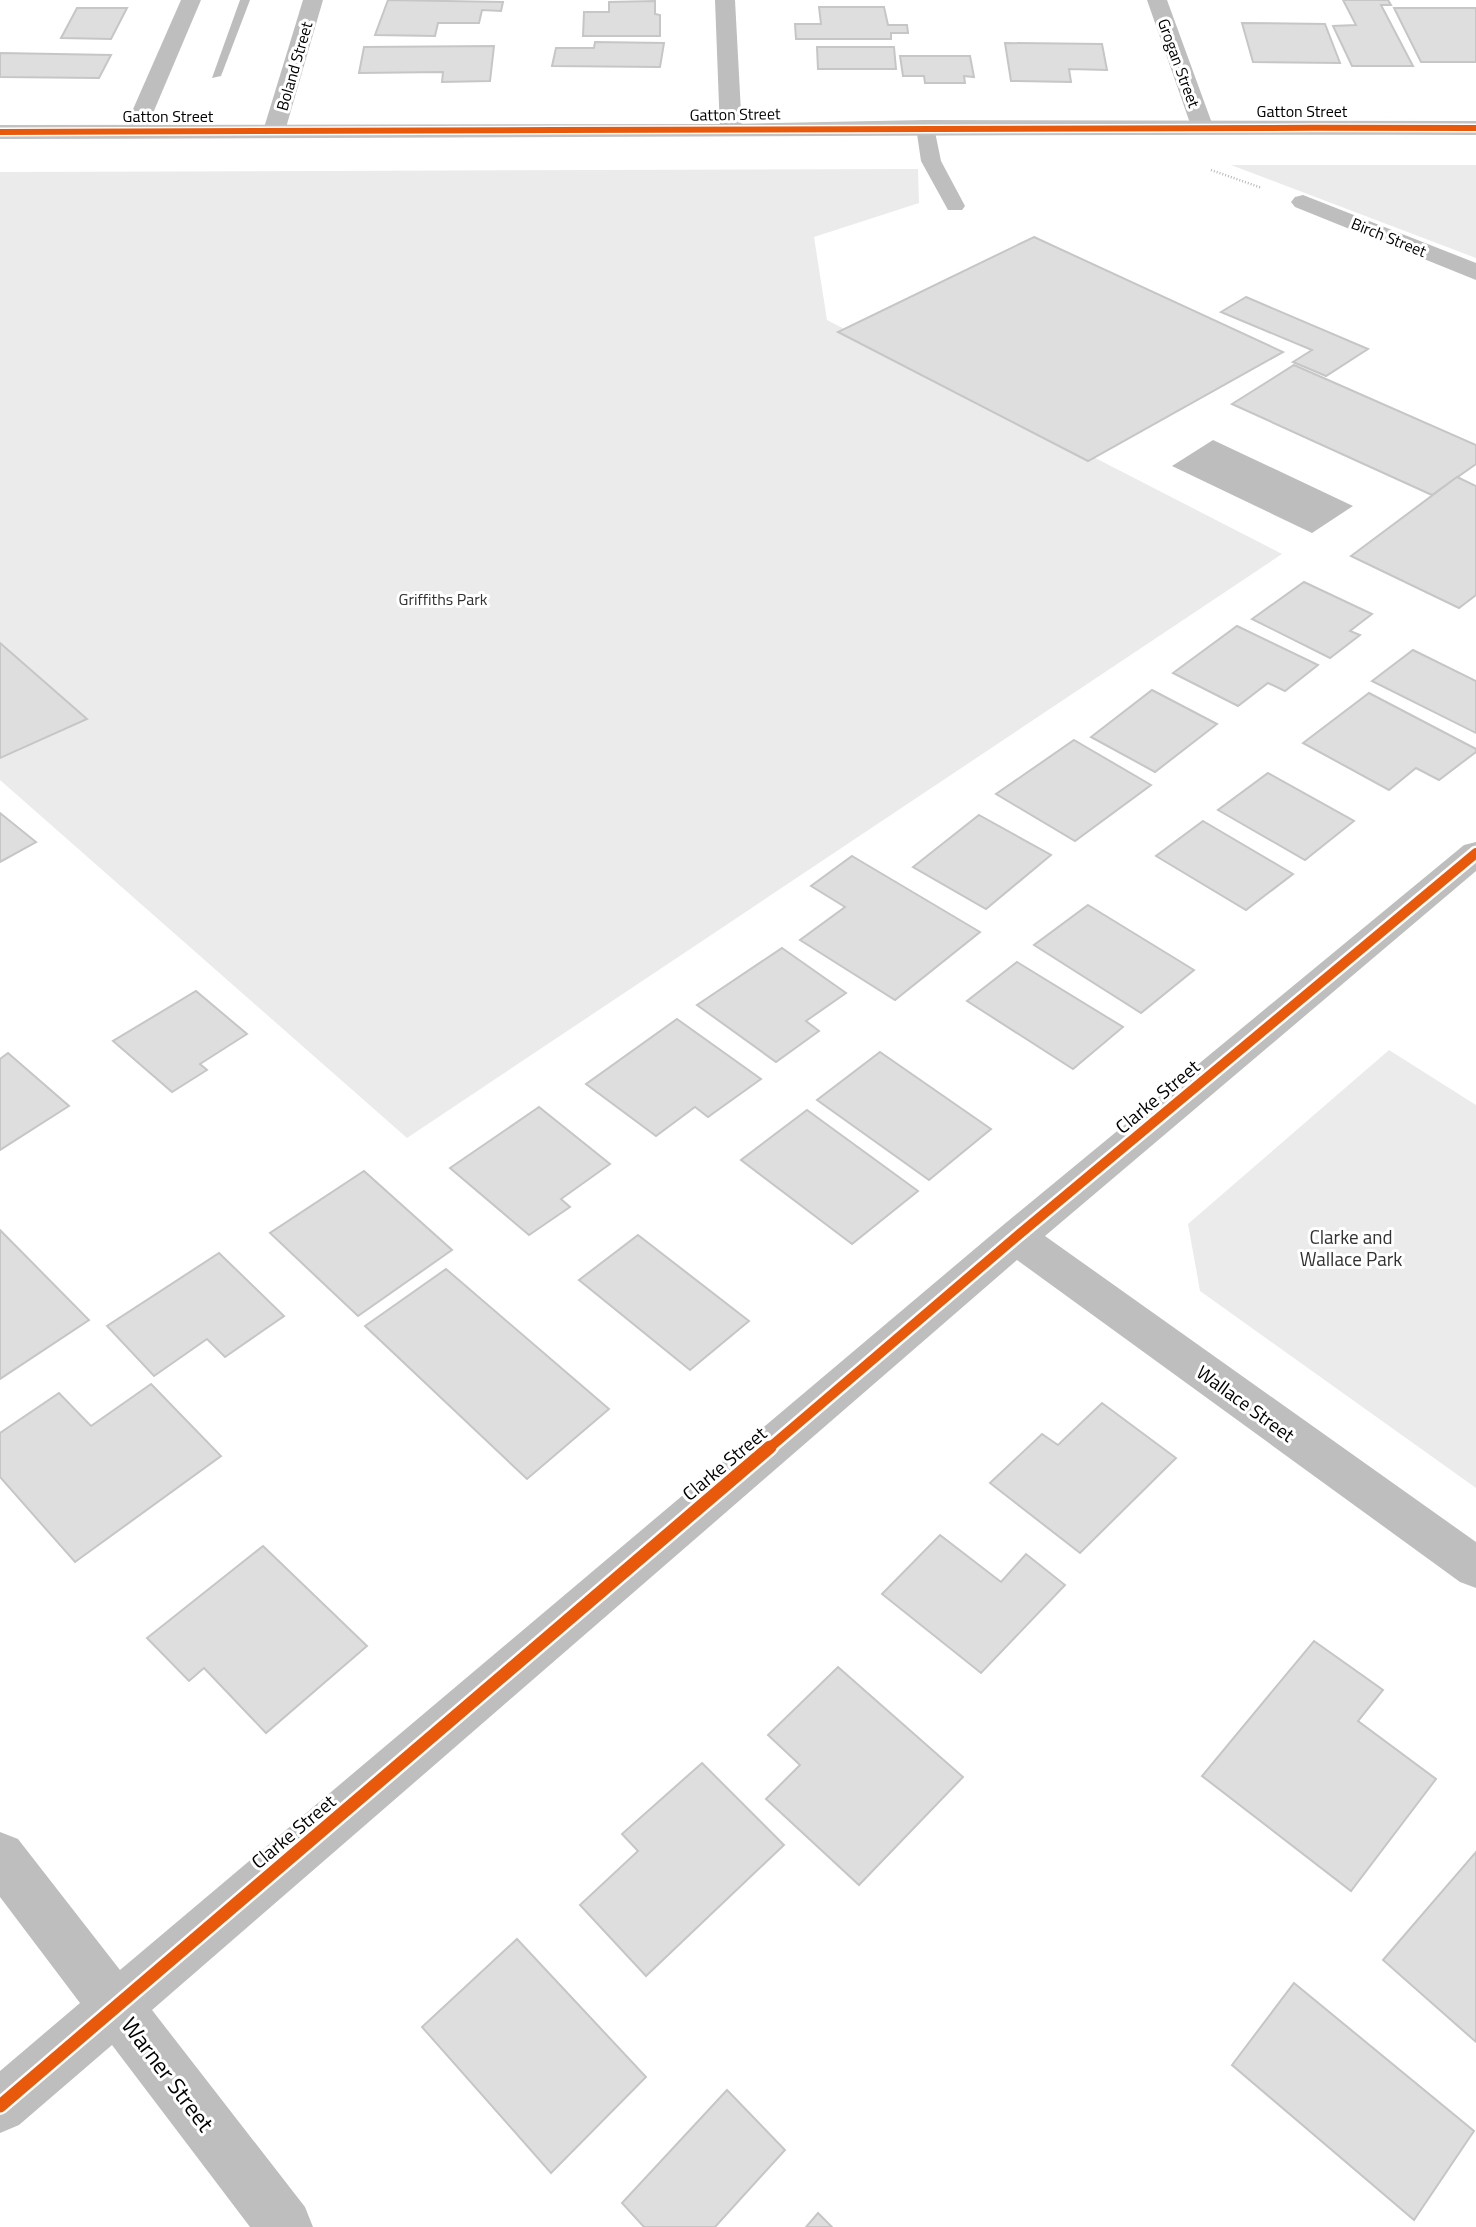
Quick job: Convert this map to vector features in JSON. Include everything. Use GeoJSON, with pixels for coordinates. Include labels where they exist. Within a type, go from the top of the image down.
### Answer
{"type":"FeatureCollection","features":[{"type":"Feature","properties":{"kind":"street"},"geometry":{"type":"LineString","coordinates":[[134,132],[191,0]]}},
{"type":"Feature","properties":{"kind":"street","name":"Boland Street"},"geometry":{"type":"LineString","coordinates":[[274,131],[313,0]]}},
{"type":"Feature","properties":{"kind":"street"},"geometry":{"type":"LineString","coordinates":[[725,0],[731,131]]}},
{"type":"Feature","properties":{"kind":"street","name":"Grogan Street"},"geometry":{"type":"LineString","coordinates":[[1157,0],[1202,126]]}},
{"type":"Feature","properties":{"kind":"street","name":"Gatton Street"},"geometry":{"type":"LineString","coordinates":[[0,132],[1474,127]]}},
{"type":"Feature","properties":{"kind":"street","name":"Birch Street"},"geometry":{"type":"LineString","coordinates":[[1303,202],[1476,272]]}},
{"type":"Feature","properties":{"kind":"street","name":"Clarke Street"},"geometry":{"type":"LineString","coordinates":[[0,2106],[1016,1237],[1476,853]]}},
{"type":"Feature","properties":{"kind":"street","name":"Wallace Street"},"geometry":{"type":"LineString","coordinates":[[1016,1237],[1476,1568]]}},
{"type":"Feature","properties":{"kind":"street","name":"Warner Street"},"geometry":{"type":"LineString","coordinates":[[0,1856],[285,2227]]}},
{"type":"Feature","properties":{"kind":"lane"},"geometry":{"type":"LineString","coordinates":[[925,127],[931,161],[955,206]]}},
{"type":"Feature","properties":{"kind":"green space"},"geometry":{"type":"Polygon","coordinates":[[[1231,165],[1476,165],[1476,258],[1231,165]]]}},
{"type":"Feature","properties":{"kind":"green space","name":"Griffiths Park"},"geometry":{"type":"Polygon","coordinates":[[[918,169],[919,203],[814,237],[827,320],[1282,554],[407,1138],[0,780],[0,172],[918,169]]]}},
{"type":"Feature","properties":{"kind":"green space","name":"Clarke and Wallace Park"},"geometry":{"type":"Polygon","coordinates":[[[1389,1050],[1476,1105],[1476,1488],[1200,1291],[1188,1224],[1389,1050]]]}},
{"type":"Feature","properties":{"kind":"shaded area"},"geometry":{"type":"Polygon","coordinates":[[[1213,440],[1353,506],[1312,533],[1172,466],[1213,440]]]}},
{"type":"Feature","properties":{"kind":"building"},"geometry":{"type":"Polygon","coordinates":[[[388,0],[503,2],[501,11],[482,10],[479,23],[438,23],[435,36],[375,35],[388,0]]]}},
{"type":"Feature","properties":{"kind":"building"},"geometry":{"type":"Polygon","coordinates":[[[1343,0],[1388,0],[1391,5],[1381,5],[1413,66],[1352,66],[1333,26],[1356,25],[1343,0]]]}},
{"type":"Feature","properties":{"kind":"building"},"geometry":{"type":"Polygon","coordinates":[[[655,1],[655,14],[660,15],[660,36],[583,36],[584,12],[609,12],[609,2],[655,1]]]}},
{"type":"Feature","properties":{"kind":"building"},"geometry":{"type":"Polygon","coordinates":[[[819,7],[884,7],[888,25],[907,25],[908,33],[891,33],[891,39],[796,39],[795,24],[821,24],[819,7]]]}},
{"type":"Feature","properties":{"kind":"building"},"geometry":{"type":"Polygon","coordinates":[[[77,8],[127,8],[111,39],[61,38],[77,8]]]}},
{"type":"Feature","properties":{"kind":"building"},"geometry":{"type":"Polygon","coordinates":[[[1394,8],[1476,8],[1476,62],[1421,62],[1394,8]]]}},
{"type":"Feature","properties":{"kind":"building"},"geometry":{"type":"Polygon","coordinates":[[[1242,23],[1325,24],[1340,63],[1253,62],[1242,23]]]}},
{"type":"Feature","properties":{"kind":"building"},"geometry":{"type":"Polygon","coordinates":[[[595,42],[664,43],[660,67],[552,66],[556,48],[594,48],[595,42]]]}},
{"type":"Feature","properties":{"kind":"building"},"geometry":{"type":"Polygon","coordinates":[[[1005,43],[1102,44],[1107,70],[1069,69],[1071,82],[1011,81],[1005,43]]]}},
{"type":"Feature","properties":{"kind":"building"},"geometry":{"type":"Polygon","coordinates":[[[494,46],[490,81],[442,82],[443,72],[359,73],[364,47],[494,46]]]}},
{"type":"Feature","properties":{"kind":"building"},"geometry":{"type":"Polygon","coordinates":[[[817,47],[894,47],[896,69],[818,69],[817,47]]]}},
{"type":"Feature","properties":{"kind":"building"},"geometry":{"type":"Polygon","coordinates":[[[0,53],[111,55],[99,78],[0,77],[0,53]]]}},
{"type":"Feature","properties":{"kind":"building"},"geometry":{"type":"Polygon","coordinates":[[[900,56],[970,56],[974,77],[964,76],[965,83],[925,83],[924,76],[903,76],[900,56]]]}},
{"type":"Feature","properties":{"kind":"building"},"geometry":{"type":"Polygon","coordinates":[[[1034,237],[1283,352],[1088,461],[838,332],[1034,237]]]}},
{"type":"Feature","properties":{"kind":"building"},"geometry":{"type":"Polygon","coordinates":[[[1246,297],[1368,349],[1326,376],[1293,362],[1312,350],[1221,312],[1246,297]]]}},
{"type":"Feature","properties":{"kind":"building"},"geometry":{"type":"Polygon","coordinates":[[[1294,365],[1476,445],[1476,464],[1432,495],[1232,404],[1294,365]]]}},
{"type":"Feature","properties":{"kind":"building"},"geometry":{"type":"Polygon","coordinates":[[[1457,477],[1476,486],[1476,595],[1459,608],[1351,556],[1457,477]]]}},
{"type":"Feature","properties":{"kind":"building"},"geometry":{"type":"Polygon","coordinates":[[[1304,582],[1372,614],[1350,631],[1360,635],[1330,658],[1252,619],[1304,582]]]}},
{"type":"Feature","properties":{"kind":"building"},"geometry":{"type":"Polygon","coordinates":[[[1237,626],[1318,665],[1285,691],[1268,683],[1238,706],[1173,673],[1237,626]]]}},
{"type":"Feature","properties":{"kind":"building"},"geometry":{"type":"Polygon","coordinates":[[[0,643],[87,719],[0,758],[0,643]]]}},
{"type":"Feature","properties":{"kind":"building"},"geometry":{"type":"Polygon","coordinates":[[[1413,650],[1476,681],[1476,733],[1372,681],[1413,650]]]}},
{"type":"Feature","properties":{"kind":"building"},"geometry":{"type":"Polygon","coordinates":[[[1152,690],[1217,724],[1155,772],[1091,737],[1152,690]]]}},
{"type":"Feature","properties":{"kind":"building"},"geometry":{"type":"Polygon","coordinates":[[[1369,693],[1476,749],[1476,752],[1439,780],[1416,768],[1389,790],[1303,743],[1369,693]]]}},
{"type":"Feature","properties":{"kind":"building"},"geometry":{"type":"Polygon","coordinates":[[[1074,740],[1151,785],[1075,841],[996,794],[1074,740]]]}},
{"type":"Feature","properties":{"kind":"building"},"geometry":{"type":"Polygon","coordinates":[[[1268,773],[1354,821],[1305,860],[1218,810],[1268,773]]]}},
{"type":"Feature","properties":{"kind":"building"},"geometry":{"type":"Polygon","coordinates":[[[0,813],[36,842],[0,862],[0,813]]]}},
{"type":"Feature","properties":{"kind":"building"},"geometry":{"type":"Polygon","coordinates":[[[979,815],[1051,855],[986,909],[913,867],[979,815]]]}},
{"type":"Feature","properties":{"kind":"building"},"geometry":{"type":"Polygon","coordinates":[[[1203,821],[1293,874],[1246,910],[1156,856],[1203,821]]]}},
{"type":"Feature","properties":{"kind":"building"},"geometry":{"type":"Polygon","coordinates":[[[852,856],[980,932],[895,1000],[800,940],[845,907],[811,886],[852,856]]]}},
{"type":"Feature","properties":{"kind":"building"},"geometry":{"type":"Polygon","coordinates":[[[1088,905],[1194,970],[1141,1013],[1034,945],[1088,905]]]}},
{"type":"Feature","properties":{"kind":"building"},"geometry":{"type":"Polygon","coordinates":[[[782,948],[846,993],[806,1021],[819,1031],[776,1062],[697,1005],[782,948]]]}},
{"type":"Feature","properties":{"kind":"building"},"geometry":{"type":"Polygon","coordinates":[[[1017,962],[1123,1027],[1073,1069],[967,1001],[1017,962]]]}},
{"type":"Feature","properties":{"kind":"building"},"geometry":{"type":"Polygon","coordinates":[[[196,991],[247,1034],[200,1064],[207,1070],[172,1092],[113,1041],[196,991]]]}},
{"type":"Feature","properties":{"kind":"building"},"geometry":{"type":"Polygon","coordinates":[[[677,1019],[761,1079],[708,1117],[695,1107],[656,1136],[586,1084],[677,1019]]]}},
{"type":"Feature","properties":{"kind":"building"},"geometry":{"type":"Polygon","coordinates":[[[880,1052],[991,1129],[929,1180],[817,1100],[880,1052]]]}},
{"type":"Feature","properties":{"kind":"building"},"geometry":{"type":"Polygon","coordinates":[[[8,1053],[69,1106],[0,1150],[0,1059],[8,1053]]]}},
{"type":"Feature","properties":{"kind":"building"},"geometry":{"type":"Polygon","coordinates":[[[539,1107],[610,1164],[561,1199],[570,1207],[529,1235],[450,1168],[539,1107]]]}},
{"type":"Feature","properties":{"kind":"building"},"geometry":{"type":"Polygon","coordinates":[[[807,1110],[918,1191],[852,1244],[741,1160],[807,1110]]]}},
{"type":"Feature","properties":{"kind":"building"},"geometry":{"type":"Polygon","coordinates":[[[364,1171],[452,1250],[358,1316],[270,1233],[364,1171]]]}},
{"type":"Feature","properties":{"kind":"building"},"geometry":{"type":"Polygon","coordinates":[[[0,1230],[89,1320],[0,1379],[0,1230]]]}},
{"type":"Feature","properties":{"kind":"building"},"geometry":{"type":"Polygon","coordinates":[[[638,1235],[749,1321],[690,1370],[579,1280],[638,1235]]]}},
{"type":"Feature","properties":{"kind":"building"},"geometry":{"type":"Polygon","coordinates":[[[219,1253],[284,1316],[225,1357],[207,1339],[154,1376],[107,1326],[219,1253]]]}},
{"type":"Feature","properties":{"kind":"building"},"geometry":{"type":"Polygon","coordinates":[[[446,1269],[609,1409],[527,1479],[365,1326],[446,1269]]]}},
{"type":"Feature","properties":{"kind":"building"},"geometry":{"type":"Polygon","coordinates":[[[151,1384],[221,1456],[75,1562],[0,1477],[0,1433],[59,1393],[91,1426],[151,1384]]]}},
{"type":"Feature","properties":{"kind":"building"},"geometry":{"type":"Polygon","coordinates":[[[1102,1403],[1176,1458],[1080,1553],[990,1483],[1042,1434],[1058,1445],[1102,1403]]]}},
{"type":"Feature","properties":{"kind":"building"},"geometry":{"type":"Polygon","coordinates":[[[940,1535],[1001,1582],[1026,1554],[1065,1585],[981,1673],[882,1594],[940,1535]]]}},
{"type":"Feature","properties":{"kind":"building"},"geometry":{"type":"Polygon","coordinates":[[[263,1546],[367,1646],[266,1733],[204,1668],[189,1681],[147,1638],[263,1546]]]}},
{"type":"Feature","properties":{"kind":"building"},"geometry":{"type":"Polygon","coordinates":[[[1314,1641],[1383,1690],[1358,1721],[1436,1779],[1351,1891],[1202,1776],[1314,1641]]]}},
{"type":"Feature","properties":{"kind":"building"},"geometry":{"type":"Polygon","coordinates":[[[838,1667],[963,1777],[859,1885],[766,1799],[800,1765],[768,1735],[838,1667]]]}},
{"type":"Feature","properties":{"kind":"building"},"geometry":{"type":"Polygon","coordinates":[[[702,1763],[784,1845],[646,1976],[580,1905],[638,1851],[622,1834],[702,1763]]]}},
{"type":"Feature","properties":{"kind":"building"},"geometry":{"type":"Polygon","coordinates":[[[1476,1852],[1476,2042],[1383,1960],[1476,1852]]]}},
{"type":"Feature","properties":{"kind":"building"},"geometry":{"type":"Polygon","coordinates":[[[517,1939],[646,2077],[551,2173],[422,2027],[517,1939]]]}},
{"type":"Feature","properties":{"kind":"building"},"geometry":{"type":"Polygon","coordinates":[[[1294,1983],[1474,2131],[1414,2220],[1232,2065],[1294,1983]]]}},
{"type":"Feature","properties":{"kind":"building"},"geometry":{"type":"Polygon","coordinates":[[[727,2090],[785,2150],[715,2227],[644,2227],[622,2203],[727,2090]]]}},
{"type":"Feature","properties":{"kind":"building"},"geometry":{"type":"Polygon","coordinates":[[[818,2213],[832,2227],[806,2227],[818,2213]]]}},
{"type":"Feature","properties":{"kind":"waterway"},"geometry":{"type":"LineString","coordinates":[[216,76],[245,0]]}},
{"type":"Feature","properties":{"kind":"cycle path"},"geometry":{"type":"LineString","coordinates":[[0,132],[731,131],[925,127],[1476,128]]}},
{"type":"Feature","properties":{"kind":"cycle path"},"geometry":{"type":"LineString","coordinates":[[0,2106],[1016,1237],[1476,853]]}}]}
